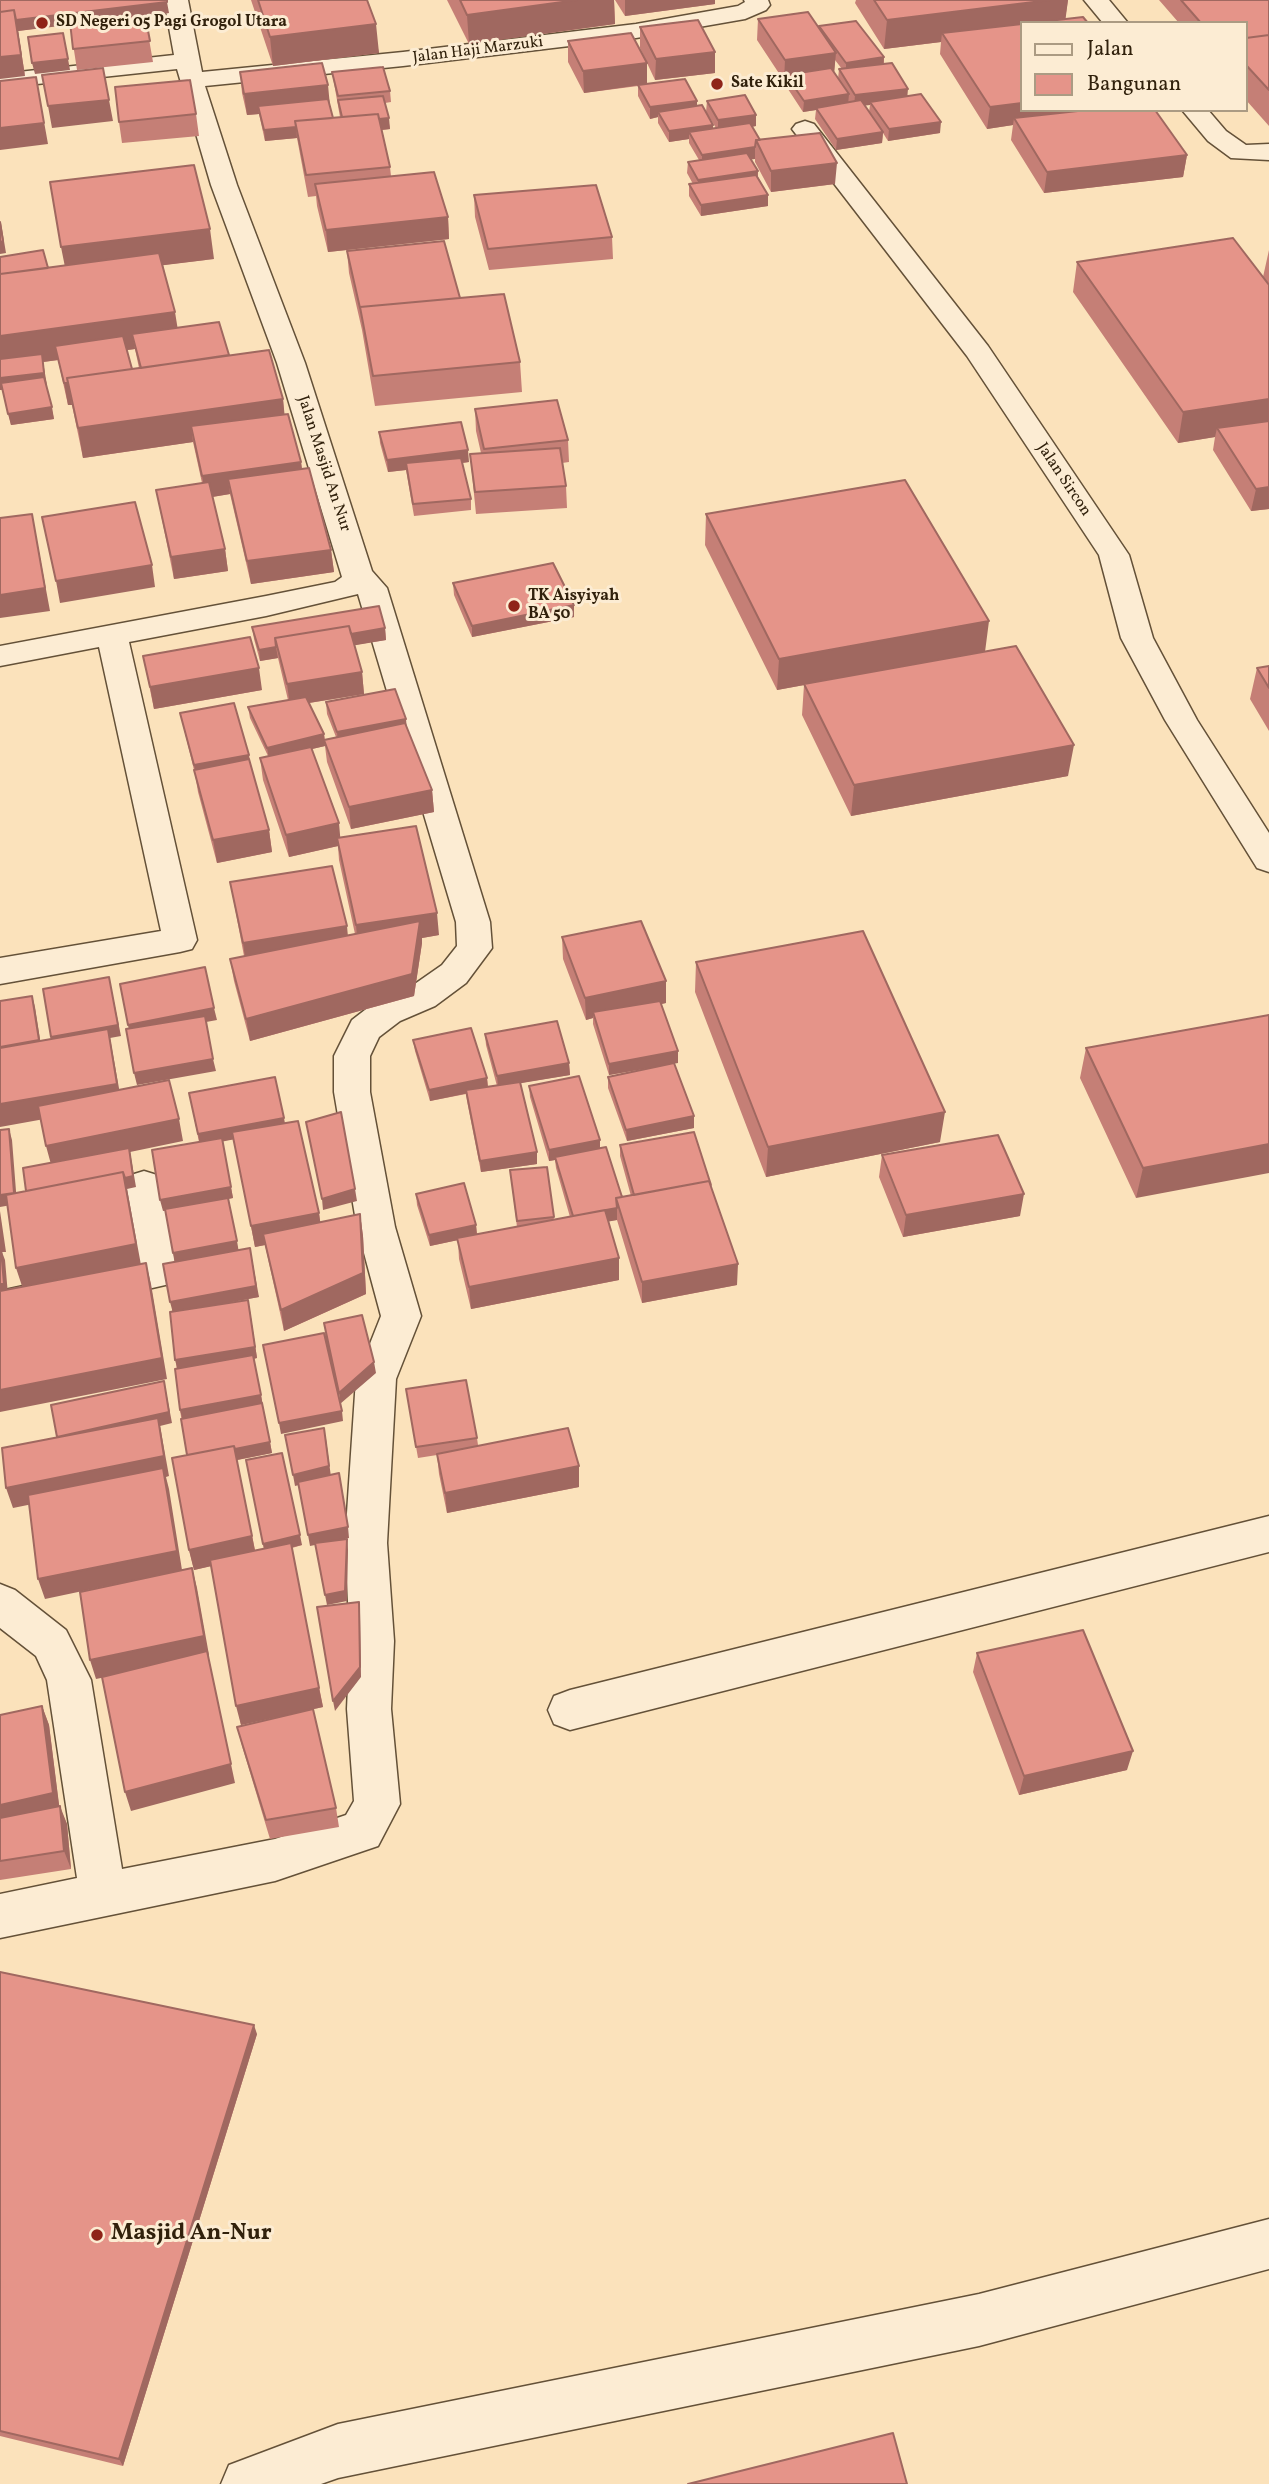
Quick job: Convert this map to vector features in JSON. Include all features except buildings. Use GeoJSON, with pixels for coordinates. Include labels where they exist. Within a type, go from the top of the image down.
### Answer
{"type":"FeatureCollection","features":[{"type":"Feature","properties":{"kind":"street","name":"Jalan Masjid An Nur"},"geometry":{"type":"LineString","coordinates":[[103,1894],[275,1860],[362,1831],[377,1804],[369,1709],[373,1642],[366,1543],[376,1379],[401,1316],[376,1227],[352,1092],[352,1056],[365,1030],[387,1012],[422,997],[454,974],[475,948],[473,922],[372,588],[358,574],[291,363],[224,185],[189,71],[176,0]]}},
{"type":"Feature","properties":{"kind":"street","name":"Jalan Haji Marzuki"},"geometry":{"type":"LineString","coordinates":[[0,81],[403,59],[623,33],[745,12],[758,5],[757,0]]}},
{"type":"Feature","properties":{"kind":"street"},"geometry":{"type":"LineString","coordinates":[[1096,0],[1114,21]]}},
{"type":"Feature","properties":{"kind":"street"},"geometry":{"type":"LineString","coordinates":[[1196,112],[1217,136],[1240,153],[1269,152]]}},
{"type":"Feature","properties":{"kind":"street","name":"Jalan Sircon"},"geometry":{"type":"LineString","coordinates":[[805,129],[978,352],[1114,555],[1137,638],[1181,720],[1269,860]]}},
{"type":"Feature","properties":{"kind":"street"},"geometry":{"type":"LineString","coordinates":[[0,656],[345,589],[357,581],[358,574]]}},
{"type":"Feature","properties":{"kind":"street"},"geometry":{"type":"LineString","coordinates":[[0,971],[183,955],[112,635]]}},
{"type":"Feature","properties":{"kind":"street"},"geometry":{"type":"LineString","coordinates":[[0,1307],[160,1272],[144,1185]]}},
{"type":"Feature","properties":{"kind":"street"},"geometry":{"type":"LineString","coordinates":[[570,1710],[1269,1534]]}},
{"type":"Feature","properties":{"kind":"street"},"geometry":{"type":"LineString","coordinates":[[0,1603],[51,1643],[69,1680],[103,1894],[0,1916]]}},
{"type":"Feature","properties":{"kind":"street"},"geometry":{"type":"LineString","coordinates":[[248,2484],[338,2451],[979,2320],[1269,2244]]}},
{"type":"Feature","properties":{"kind":"place","name":"SD Negeri 05 Pagi Grogol Utara"},"geometry":{"type":"Point","coordinates":[42,23]}},
{"type":"Feature","properties":{"kind":"place","name":"Sate Kikil"},"geometry":{"type":"Point","coordinates":[717,84]}},
{"type":"Feature","properties":{"kind":"place","name":"TK Aisyiyah BA 50"},"geometry":{"type":"Point","coordinates":[514,606]}},
{"type":"Feature","properties":{"kind":"place","name":"Masjid An-Nur"},"geometry":{"type":"Point","coordinates":[97,2235]}}]}
